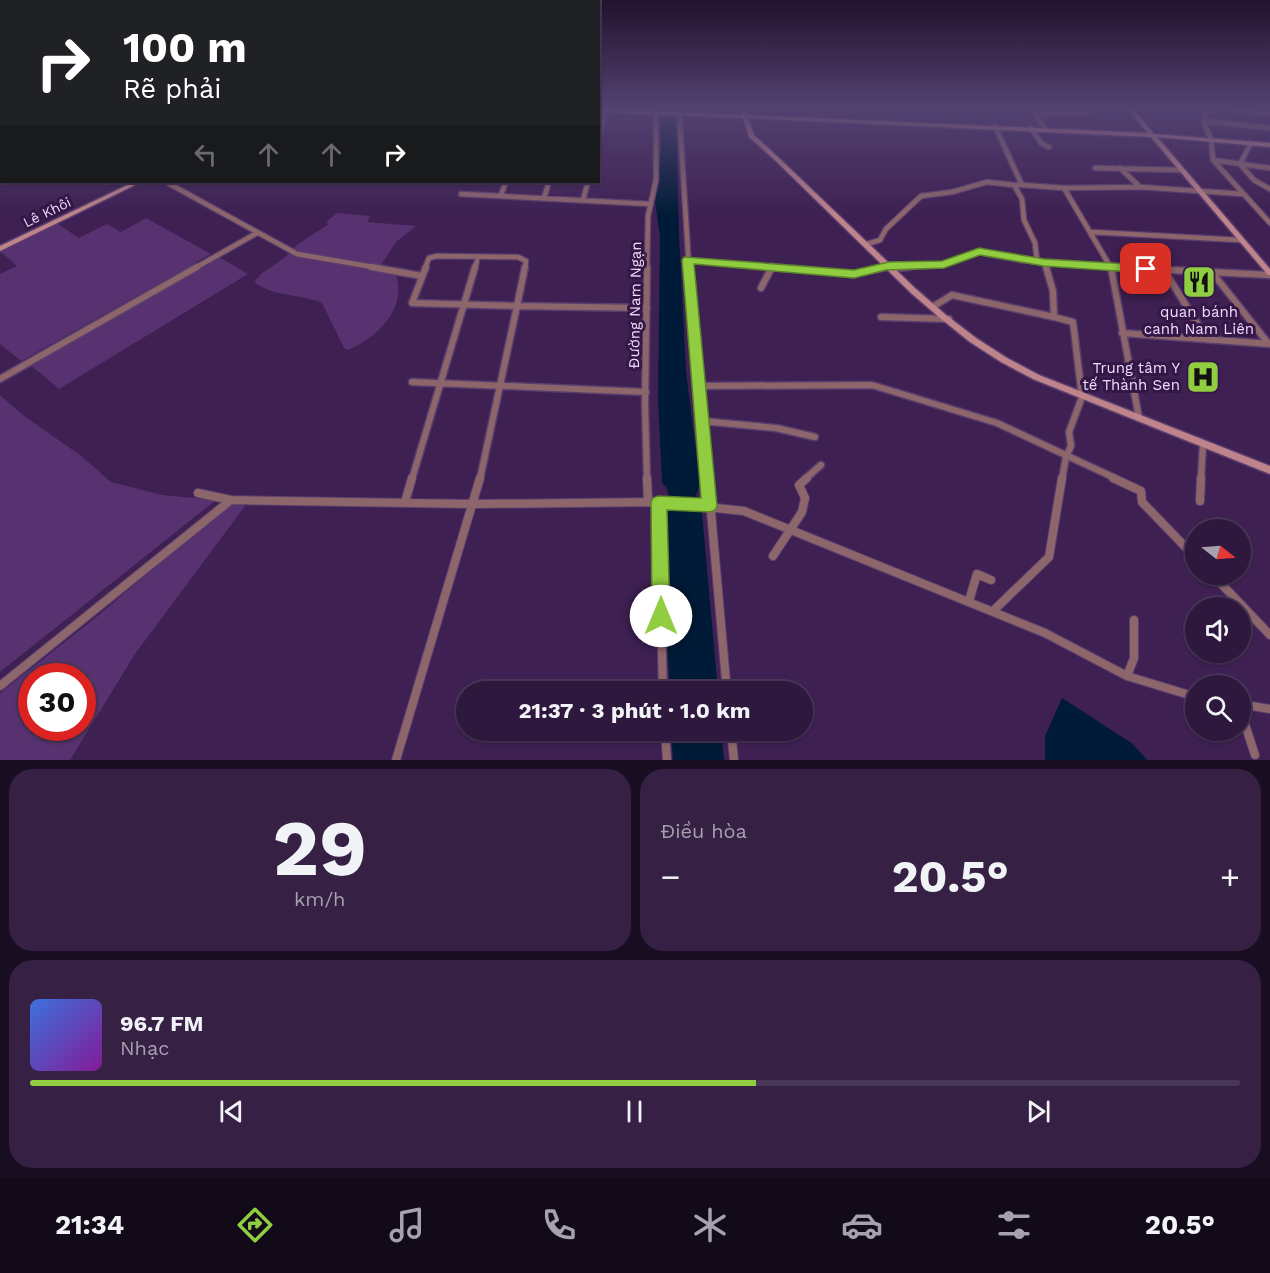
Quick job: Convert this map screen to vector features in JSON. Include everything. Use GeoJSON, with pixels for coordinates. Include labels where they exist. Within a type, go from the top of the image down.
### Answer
{"type":"FeatureCollection","features":[{"type":"Feature","properties":{"kind":"street","name":"Đường Nam Ngạn"},"geometry":{"type":"LineString","coordinates":[[648,502],[647,308],[650,204],[656,180],[656,144]]}},
{"type":"Feature","properties":{"kind":"street"},"geometry":{"type":"LineString","coordinates":[[682,144],[706,505],[726,681]]}},
{"type":"Feature","properties":{"kind":"street"},"geometry":{"type":"LineString","coordinates":[[760,144],[934,306],[976,342],[1016,368],[1082,397],[1270,470]]}},
{"type":"Feature","properties":{"kind":"street"},"geometry":{"type":"LineString","coordinates":[[1003,144],[1022,185]]}},
{"type":"Feature","properties":{"kind":"street"},"geometry":{"type":"LineString","coordinates":[[1044,144],[1049,147]]}},
{"type":"Feature","properties":{"kind":"street"},"geometry":{"type":"LineString","coordinates":[[1159,144],[1270,274]]}},
{"type":"Feature","properties":{"kind":"street"},"geometry":{"type":"LineString","coordinates":[[1212,144],[1213,160],[1270,223]]}},
{"type":"Feature","properties":{"kind":"street"},"geometry":{"type":"LineString","coordinates":[[1240,164],[1250,144]]}},
{"type":"Feature","properties":{"kind":"street"},"geometry":{"type":"LineString","coordinates":[[1213,160],[1270,168]]}},
{"type":"Feature","properties":{"kind":"street"},"geometry":{"type":"LineString","coordinates":[[1240,164],[1254,180],[1270,189]]}},
{"type":"Feature","properties":{"kind":"street"},"geometry":{"type":"LineString","coordinates":[[1095,168],[1181,170]]}},
{"type":"Feature","properties":{"kind":"street"},"geometry":{"type":"LineString","coordinates":[[1120,168],[1140,187]]}},
{"type":"Feature","properties":{"kind":"street"},"geometry":{"type":"LineString","coordinates":[[867,244],[880,240],[886,229],[921,196],[952,192],[987,182],[1064,188],[1140,187],[1244,194]]}},
{"type":"Feature","properties":{"kind":"street","name":"Lê Khôi"},"geometry":{"type":"LineString","coordinates":[[0,249],[136,183]]}},
{"type":"Feature","properties":{"kind":"street"},"geometry":{"type":"LineString","coordinates":[[168,183],[297,254],[331,262],[422,276]]}},
{"type":"Feature","properties":{"kind":"street"},"geometry":{"type":"LineString","coordinates":[[501,195],[506,183]]}},
{"type":"Feature","properties":{"kind":"street"},"geometry":{"type":"LineString","coordinates":[[544,198],[549,183]]}},
{"type":"Feature","properties":{"kind":"street"},"geometry":{"type":"LineString","coordinates":[[583,200],[588,183]]}},
{"type":"Feature","properties":{"kind":"street"},"geometry":{"type":"LineString","coordinates":[[1014,185],[1022,199],[1024,220],[1053,291],[1054,317]]}},
{"type":"Feature","properties":{"kind":"street"},"geometry":{"type":"LineString","coordinates":[[1064,188],[1111,267],[1139,418]]}},
{"type":"Feature","properties":{"kind":"street"},"geometry":{"type":"LineString","coordinates":[[461,194],[650,204]]}},
{"type":"Feature","properties":{"kind":"street"},"geometry":{"type":"LineString","coordinates":[[1091,232],[1240,240]]}},
{"type":"Feature","properties":{"kind":"street"},"geometry":{"type":"LineString","coordinates":[[0,379],[257,233]]}},
{"type":"Feature","properties":{"kind":"street"},"geometry":{"type":"LineString","coordinates":[[688,260],[854,274],[890,267],[944,265],[979,252],[1040,262],[1270,274]]}},
{"type":"Feature","properties":{"kind":"street"},"geometry":{"type":"LineString","coordinates":[[396,760],[474,504],[509,350],[516,306],[525,260],[478,256],[432,256],[429,258],[412,303],[464,306],[516,306],[647,308]]}},
{"type":"Feature","properties":{"kind":"street"},"geometry":{"type":"LineString","coordinates":[[405,502],[478,256]]}},
{"type":"Feature","properties":{"kind":"street"},"geometry":{"type":"LineString","coordinates":[[761,288],[772,266]]}},
{"type":"Feature","properties":{"kind":"street"},"geometry":{"type":"LineString","coordinates":[[1164,270],[1207,339]]}},
{"type":"Feature","properties":{"kind":"street"},"geometry":{"type":"LineString","coordinates":[[1210,271],[1269,344]]}},
{"type":"Feature","properties":{"kind":"street"},"geometry":{"type":"LineString","coordinates":[[934,306],[952,295],[1072,322],[1082,397],[1069,432],[1071,446],[1066,457],[1049,557],[993,611]]}},
{"type":"Feature","properties":{"kind":"street"},"geometry":{"type":"LineString","coordinates":[[880,317],[949,319]]}},
{"type":"Feature","properties":{"kind":"street"},"geometry":{"type":"LineString","coordinates":[[1122,333],[1269,344]]}},
{"type":"Feature","properties":{"kind":"street"},"geometry":{"type":"LineString","coordinates":[[412,381],[500,383],[646,392]]}},
{"type":"Feature","properties":{"kind":"street"},"geometry":{"type":"LineString","coordinates":[[699,386],[872,385],[997,423],[1141,491],[1142,502],[1185,547]]}},
{"type":"Feature","properties":{"kind":"street"},"geometry":{"type":"LineString","coordinates":[[702,421],[776,428],[815,437]]}},
{"type":"Feature","properties":{"kind":"street"},"geometry":{"type":"LineString","coordinates":[[1200,501],[1203,444]]}},
{"type":"Feature","properties":{"kind":"street"},"geometry":{"type":"LineString","coordinates":[[774,556],[805,502],[799,485],[821,465]]}},
{"type":"Feature","properties":{"kind":"street"},"geometry":{"type":"LineString","coordinates":[[198,493],[231,500],[474,504],[661,502],[706,505],[744,511],[1045,633],[1127,676],[1185,694]]}},
{"type":"Feature","properties":{"kind":"street"},"geometry":{"type":"LineString","coordinates":[[0,686],[231,500]]}},
{"type":"Feature","properties":{"kind":"street"},"geometry":{"type":"LineString","coordinates":[[661,502],[663,681]]}},
{"type":"Feature","properties":{"kind":"street"},"geometry":{"type":"LineString","coordinates":[[969,602],[977,574],[991,580]]}},
{"type":"Feature","properties":{"kind":"street"},"geometry":{"type":"LineString","coordinates":[[1222,585],[1270,635]]}},
{"type":"Feature","properties":{"kind":"street"},"geometry":{"type":"LineString","coordinates":[[1127,676],[1134,658],[1134,620]]}},
{"type":"Feature","properties":{"kind":"street"},"geometry":{"type":"LineString","coordinates":[[1251,707],[1270,709]]}},
{"type":"Feature","properties":{"kind":"street"},"geometry":{"type":"LineString","coordinates":[[666,741],[667,760]]}},
{"type":"Feature","properties":{"kind":"street"},"geometry":{"type":"LineString","coordinates":[[732,741],[734,760]]}},
{"type":"Feature","properties":{"kind":"street"},"geometry":{"type":"LineString","coordinates":[[1250,741],[1255,756]]}},
{"type":"Feature","properties":{"kind":"shaded area"},"geometry":{"type":"Polygon","coordinates":[[[337,213],[370,216],[367,222],[416,226],[396,242],[379,268],[396,275],[397,300],[393,311],[379,330],[348,350],[344,348],[322,303],[270,291],[254,282],[298,244],[329,224],[326,222],[337,213]]]}},
{"type":"Feature","properties":{"kind":"shaded area"},"geometry":{"type":"Polygon","coordinates":[[[146,218],[211,254],[21,361],[0,344],[0,274],[17,266],[0,251],[58,224],[79,238],[107,224],[121,232],[146,218]]]}},
{"type":"Feature","properties":{"kind":"shaded area"},"geometry":{"type":"Polygon","coordinates":[[[219,257],[248,274],[59,389],[29,364],[219,257]]]}},
{"type":"Feature","properties":{"kind":"shaded area"},"geometry":{"type":"Polygon","coordinates":[[[0,395],[24,416],[80,455],[111,482],[162,495],[216,500],[0,672],[0,395]]]}},
{"type":"Feature","properties":{"kind":"shaded area"},"geometry":{"type":"Polygon","coordinates":[[[232,502],[248,502],[135,654],[96,718],[96,663],[38,663],[94,619],[232,502]]]}},
{"type":"Feature","properties":{"kind":"shaded area"},"geometry":{"type":"Polygon","coordinates":[[[18,679],[18,741],[82,741],[70,760],[0,760],[0,693],[18,679]]]}},
{"type":"Feature","properties":{"kind":"water"},"geometry":{"type":"Polygon","coordinates":[[[661,144],[677,144],[686,371],[700,485],[696,495],[701,502],[717,681],[669,681],[664,587],[664,504],[669,497],[667,488],[662,483],[658,400],[660,236],[655,202],[661,144]]]}},
{"type":"Feature","properties":{"kind":"water"},"geometry":{"type":"Polygon","coordinates":[[[1062,698],[1133,744],[1147,760],[1045,760],[1045,736],[1062,698]]]}},
{"type":"Feature","properties":{"kind":"water"},"geometry":{"type":"Polygon","coordinates":[[[672,741],[722,741],[724,760],[673,760],[672,741]]]}},
{"type":"Feature","properties":{"kind":"place","name":"quan bánh canh Nam Liên"},"geometry":{"type":"Point","coordinates":[1199,282]}},
{"type":"Feature","properties":{"kind":"place","name":"Trung tâm Y tế Thành Sen"},"geometry":{"type":"Point","coordinates":[1203,377]}},
{"type":"Feature","properties":{"kind":"route"},"geometry":{"type":"LineString","coordinates":[[661,616],[658,502],[710,506],[688,260],[854,274],[889,266],[891,268],[944,265],[979,252],[1022,260],[1146,269]]}}]}
